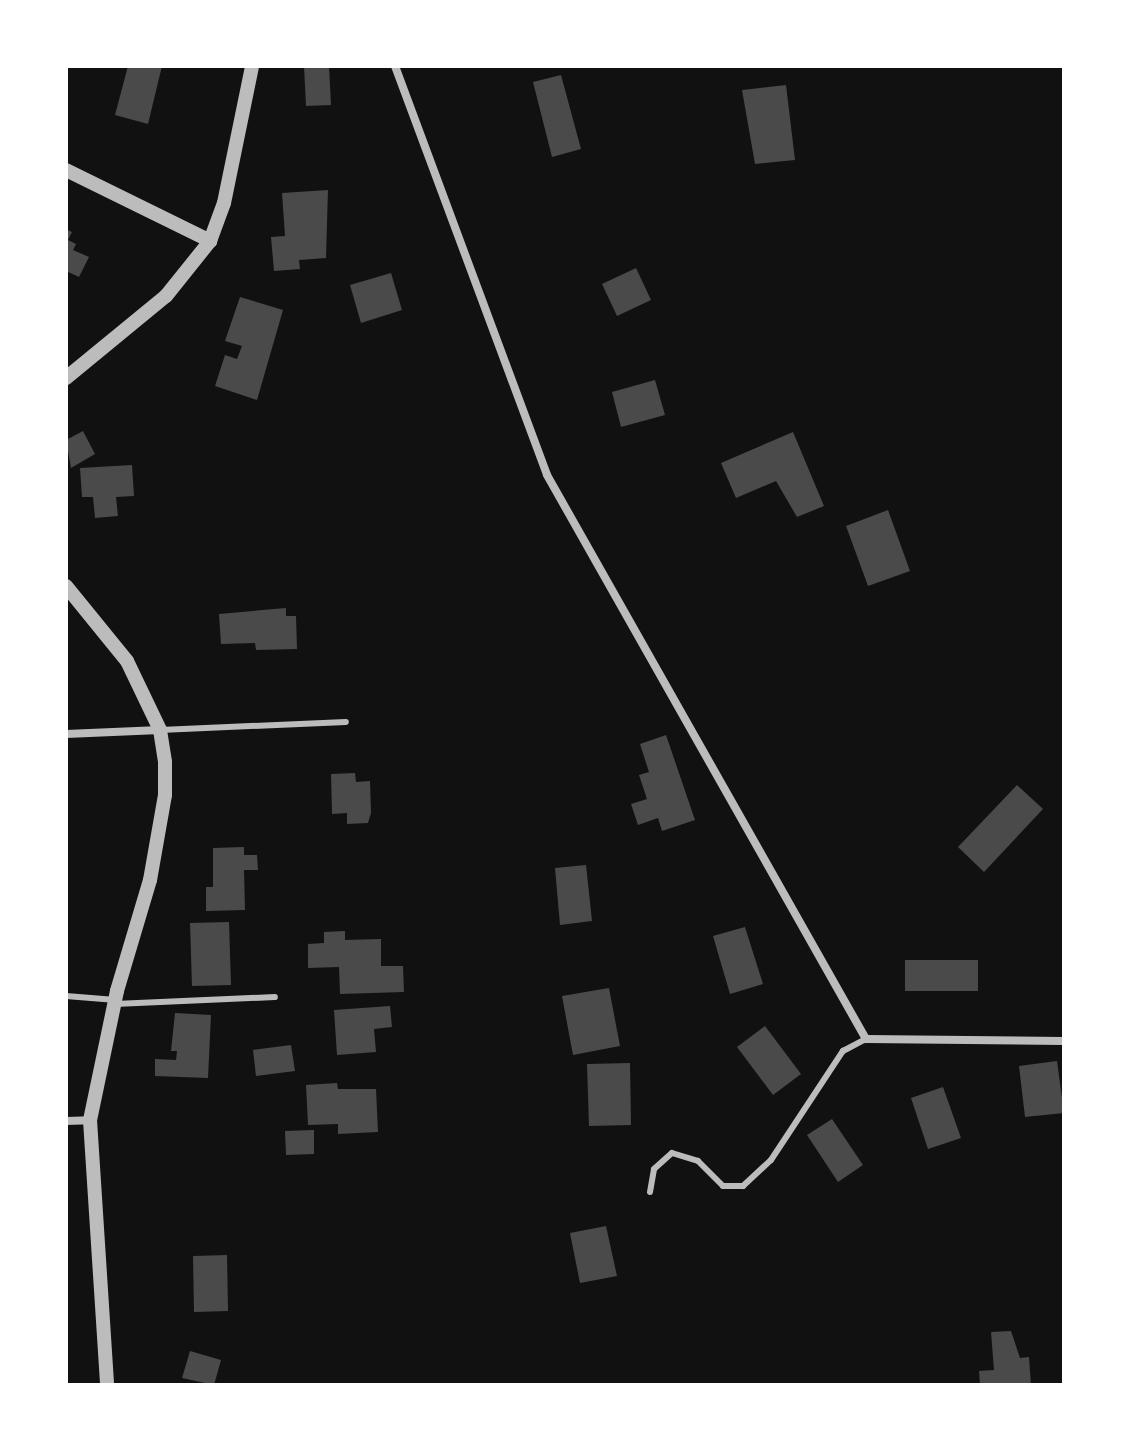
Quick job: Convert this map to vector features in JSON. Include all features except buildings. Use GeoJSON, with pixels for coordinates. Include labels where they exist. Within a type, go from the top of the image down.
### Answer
{"type":"FeatureCollection","features":[{"type":"Feature","properties":{"kind":"street"},"geometry":{"type":"LineString","coordinates":[[66,378],[166,296],[210,241],[224,203],[252,66]]}},
{"type":"Feature","properties":{"kind":"street"},"geometry":{"type":"LineString","coordinates":[[395,66],[547,475],[866,1039],[1064,1041]]}},
{"type":"Feature","properties":{"kind":"street"},"geometry":{"type":"LineString","coordinates":[[66,170],[210,241]]}},
{"type":"Feature","properties":{"kind":"street"},"geometry":{"type":"LineString","coordinates":[[66,586],[127,661],[160,730],[165,795],[150,880],[115,1002],[90,1120],[107,1385]]}},
{"type":"Feature","properties":{"kind":"street"},"geometry":{"type":"LineString","coordinates":[[66,734],[160,730]]}},
{"type":"Feature","properties":{"kind":"street"},"geometry":{"type":"LineString","coordinates":[[66,1121],[90,1120]]}},
{"type":"Feature","properties":{"kind":"lane"},"geometry":{"type":"LineString","coordinates":[[160,730],[346,722]]}},
{"type":"Feature","properties":{"kind":"lane"},"geometry":{"type":"LineString","coordinates":[[66,996],[115,1002],[275,997]]}},
{"type":"Feature","properties":{"kind":"lane"},"geometry":{"type":"LineString","coordinates":[[650,1192],[654,1169],[672,1153],[698,1161],[723,1186],[743,1186],[771,1160],[843,1051],[866,1039]]}}]}
